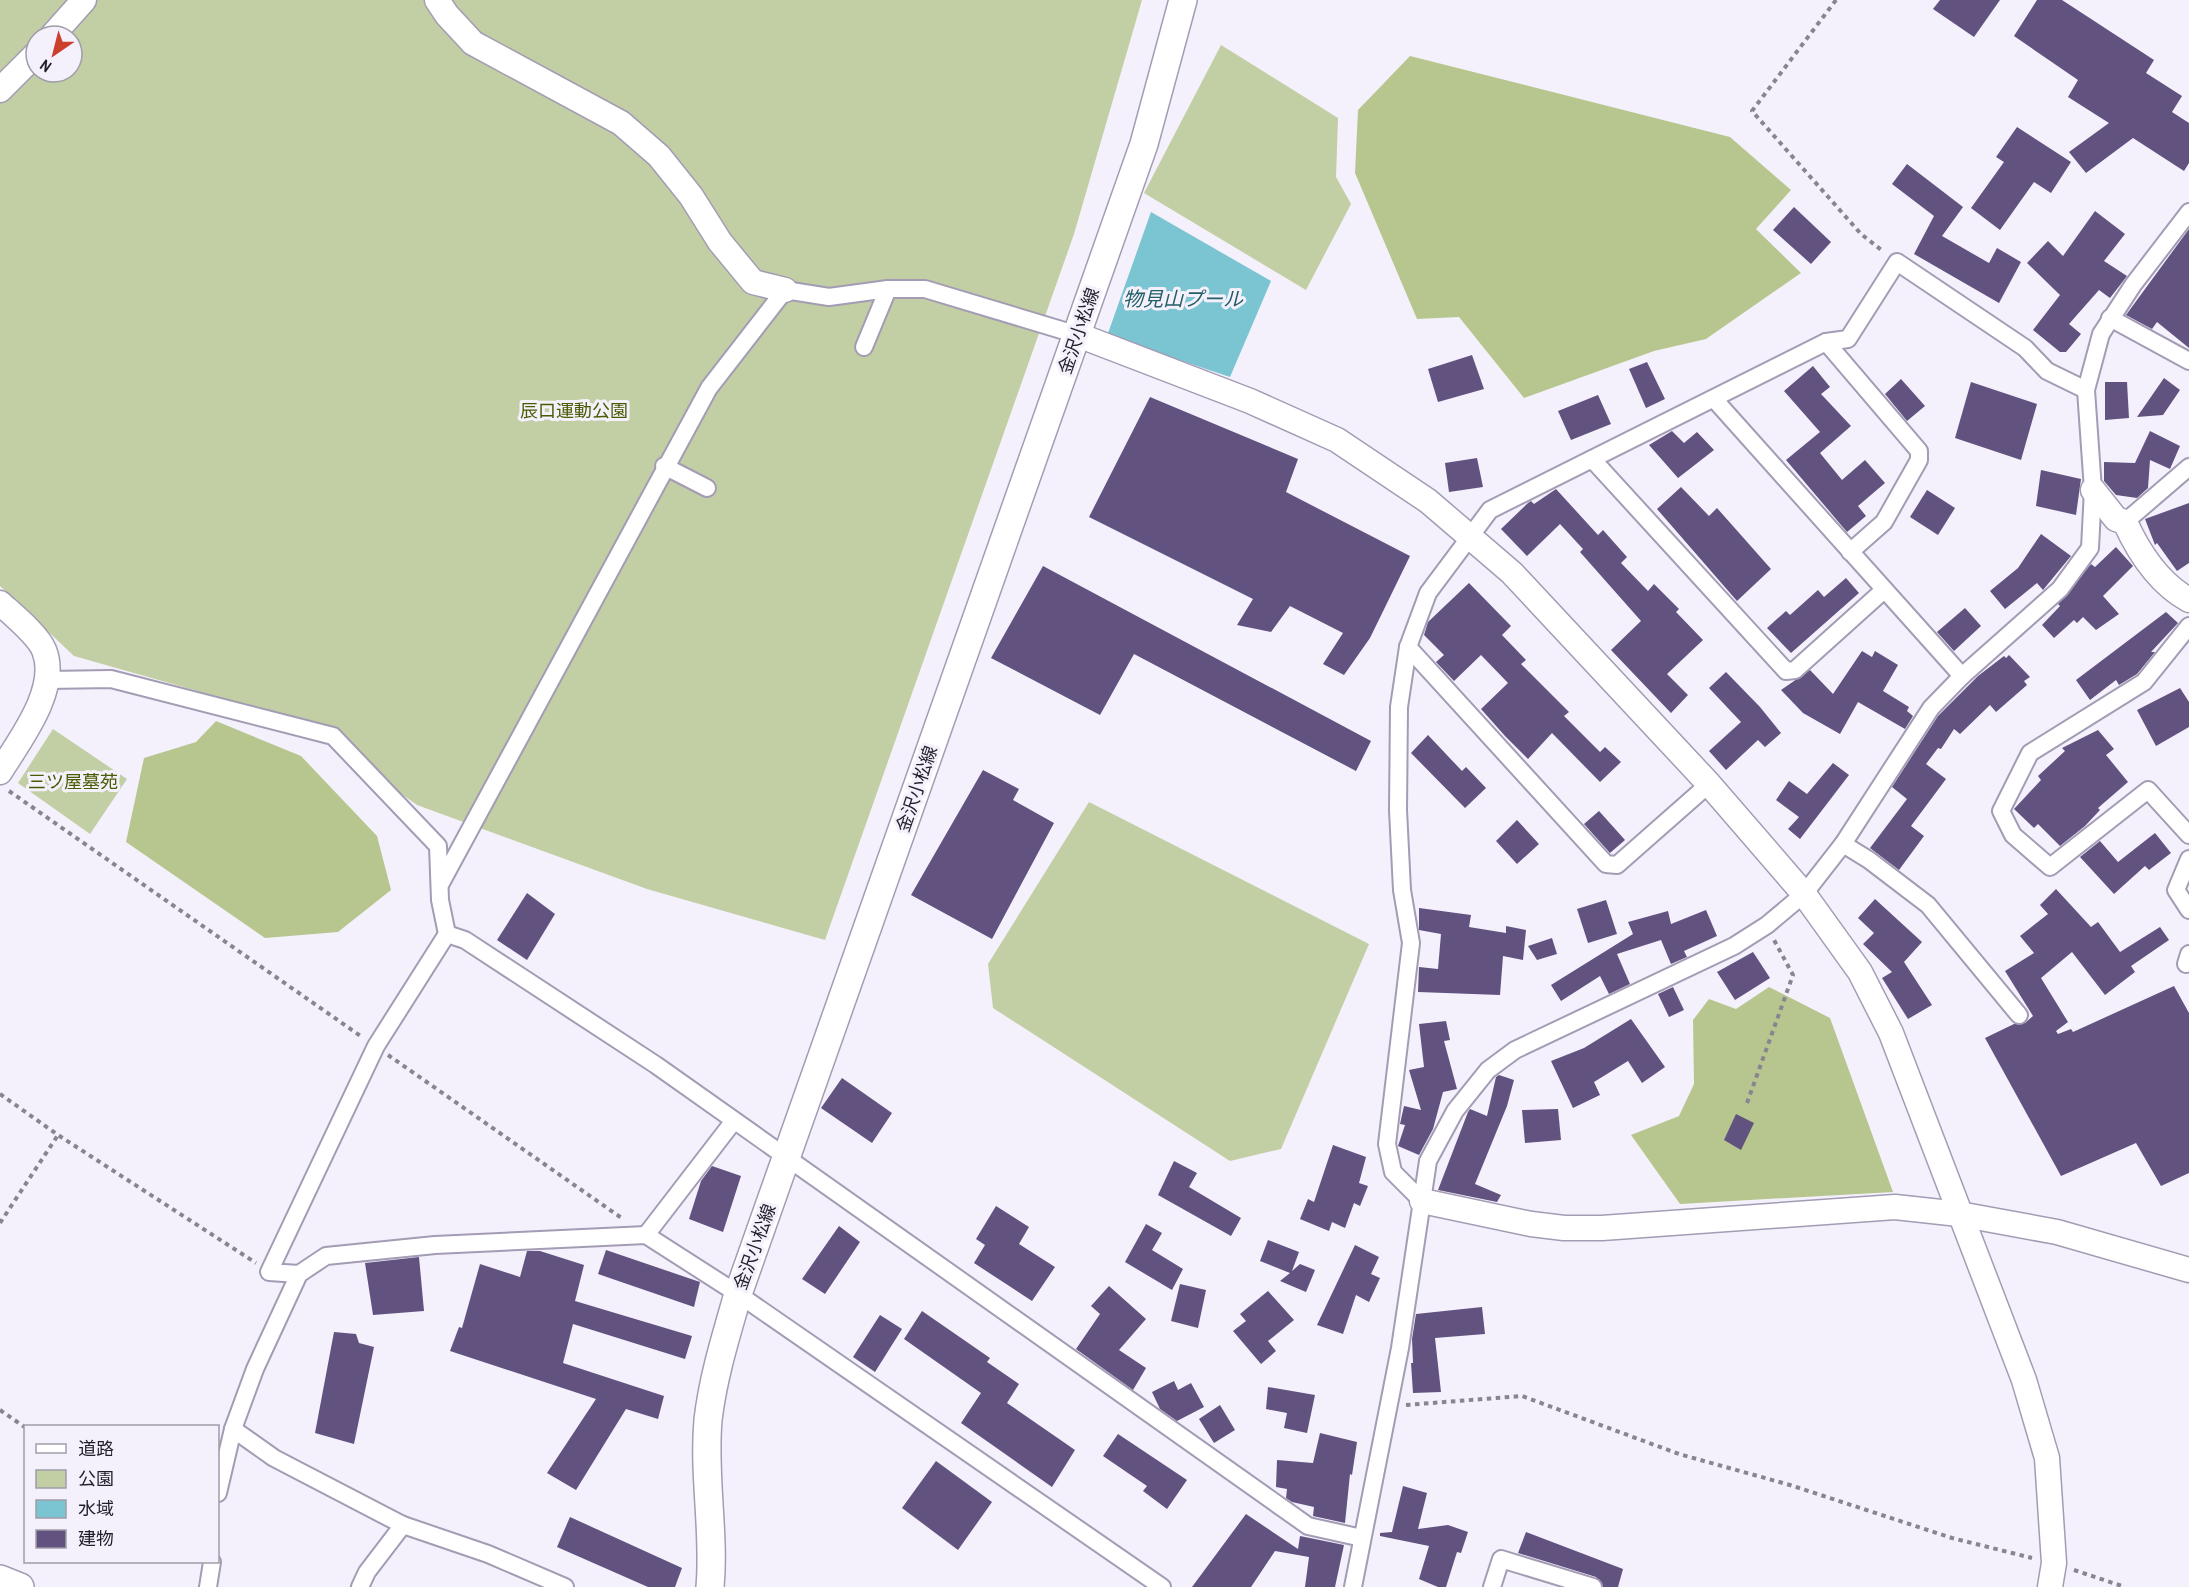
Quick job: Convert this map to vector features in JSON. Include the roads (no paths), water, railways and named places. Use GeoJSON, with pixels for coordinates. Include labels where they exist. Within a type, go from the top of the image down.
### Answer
{"type":"FeatureCollection","features":[{"type":"Feature","properties":{"kind":"main road","name":"金沢小松線"},"geometry":{"type":"LineString","coordinates":[[710,1587],[707,1488],[708,1421],[718,1360],[738,1294],[1144,144],[1183,0]]}},
{"type":"Feature","properties":{"kind":"main road"},"geometry":{"type":"LineString","coordinates":[[0,1579],[20,1587]]}},
{"type":"Feature","properties":{"kind":"street"},"geometry":{"type":"LineString","coordinates":[[63,24],[84,0]]}},
{"type":"Feature","properties":{"kind":"street"},"geometry":{"type":"LineString","coordinates":[[438,0],[447,15],[473,43],[621,123],[659,156],[690,196],[720,242],[753,282],[829,297],[888,289],[924,289],[1078,335],[1250,401],[1337,440],[1428,501],[1512,573],[1709,784],[1804,894],[1860,972],[1891,1033],[2024,1380],[2047,1458],[2054,1563],[2050,1587]]}},
{"type":"Feature","properties":{"kind":"street"},"geometry":{"type":"LineString","coordinates":[[0,90],[24,66]]}},
{"type":"Feature","properties":{"kind":"street"},"geometry":{"type":"LineString","coordinates":[[1353,1587],[1388,1407],[1428,1161],[1455,1111],[1488,1070],[1515,1050],[1734,946],[1767,925],[1804,894],[1843,844],[1931,708],[1962,676],[2060,589],[2090,548],[2093,490],[2086,390],[2101,334],[2110,318],[2189,212]]}},
{"type":"Feature","properties":{"kind":"street"},"geometry":{"type":"LineString","coordinates":[[2086,390],[2047,371],[2025,348],[1897,262],[1848,339],[1826,342],[1490,510],[1469,535],[1428,593],[1408,647],[1399,707],[1398,810],[1402,891],[1411,943],[1387,1144],[1394,1172],[1422,1201],[1564,1228],[1602,1228],[1895,1207],[1959,1214],[2057,1232],[2189,1270]]}},
{"type":"Feature","properties":{"kind":"street"},"geometry":{"type":"LineString","coordinates":[[864,346],[888,289]]}},
{"type":"Feature","properties":{"kind":"street"},"geometry":{"type":"LineString","coordinates":[[441,883],[664,466],[709,388],[785,290]]}},
{"type":"Feature","properties":{"kind":"street"},"geometry":{"type":"LineString","coordinates":[[2110,318],[2189,361]]}},
{"type":"Feature","properties":{"kind":"street"},"geometry":{"type":"LineString","coordinates":[[1826,342],[1919,451],[1919,460],[1884,522],[1850,552]]}},
{"type":"Feature","properties":{"kind":"street"},"geometry":{"type":"LineString","coordinates":[[1714,399],[1962,676]]}},
{"type":"Feature","properties":{"kind":"street"},"geometry":{"type":"LineString","coordinates":[[1592,459],[1786,671],[1795,670],[1884,590]]}},
{"type":"Feature","properties":{"kind":"street"},"geometry":{"type":"LineString","coordinates":[[664,466],[707,488]]}},
{"type":"Feature","properties":{"kind":"street"},"geometry":{"type":"LineString","coordinates":[[2125,522],[2189,467]]}},
{"type":"Feature","properties":{"kind":"street"},"geometry":{"type":"LineString","coordinates":[[2093,490],[2116,519],[2125,522],[2138,551],[2158,575],[2189,600]]}},
{"type":"Feature","properties":{"kind":"street"},"geometry":{"type":"LineString","coordinates":[[0,603],[44,650],[47,680],[38,711],[0,772]]}},
{"type":"Feature","properties":{"kind":"street"},"geometry":{"type":"LineString","coordinates":[[2189,626],[2144,682],[2030,753],[2001,811],[2013,836],[2050,867],[2148,790],[2189,836]]}},
{"type":"Feature","properties":{"kind":"street"},"geometry":{"type":"LineString","coordinates":[[1408,647],[1606,864],[1617,865],[1709,784]]}},
{"type":"Feature","properties":{"kind":"street"},"geometry":{"type":"LineString","coordinates":[[47,680],[111,679],[333,736],[438,846],[441,900],[447,934],[376,1046],[269,1272],[299,1274]]}},
{"type":"Feature","properties":{"kind":"street"},"geometry":{"type":"LineString","coordinates":[[1843,844],[1869,860],[1928,905],[2019,1015]]}},
{"type":"Feature","properties":{"kind":"street"},"geometry":{"type":"LineString","coordinates":[[2189,859],[2176,890],[2189,910]]}},
{"type":"Feature","properties":{"kind":"street"},"geometry":{"type":"LineString","coordinates":[[447,934],[465,940],[656,1065],[733,1122],[1308,1526],[1362,1538]]}},
{"type":"Feature","properties":{"kind":"street"},"geometry":{"type":"LineString","coordinates":[[646,1235],[733,1122]]}},
{"type":"Feature","properties":{"kind":"street"},"geometry":{"type":"LineString","coordinates":[[219,1488],[232,1429],[255,1369],[299,1274],[326,1256],[435,1245],[646,1235],[738,1294],[1162,1587]]}},
{"type":"Feature","properties":{"kind":"street"},"geometry":{"type":"LineString","coordinates":[[232,1429],[274,1458],[403,1525],[488,1554],[565,1587]]}},
{"type":"Feature","properties":{"kind":"street"},"geometry":{"type":"LineString","coordinates":[[360,1587],[367,1572],[403,1525]]}},
{"type":"Feature","properties":{"kind":"street"},"geometry":{"type":"LineString","coordinates":[[1492,1587],[1502,1559],[1593,1587]]}},
{"type":"Feature","properties":{"kind":"street"},"geometry":{"type":"LineString","coordinates":[[208,1587],[212,1563]]}},
{"type":"Feature","properties":{"kind":"water","name":"物見山プール"},"geometry":{"type":"Polygon","coordinates":[[[1151,212],[1271,281],[1230,377],[1107,336],[1151,212]]]}},
{"type":"Feature","properties":{"kind":"park label","name":"辰口運動公園"},"geometry":{"type":"Point","coordinates":[574,411]}},
{"type":"Feature","properties":{"kind":"park label","name":"三ツ屋墓苑"},"geometry":{"type":"Point","coordinates":[73,782]}}]}
